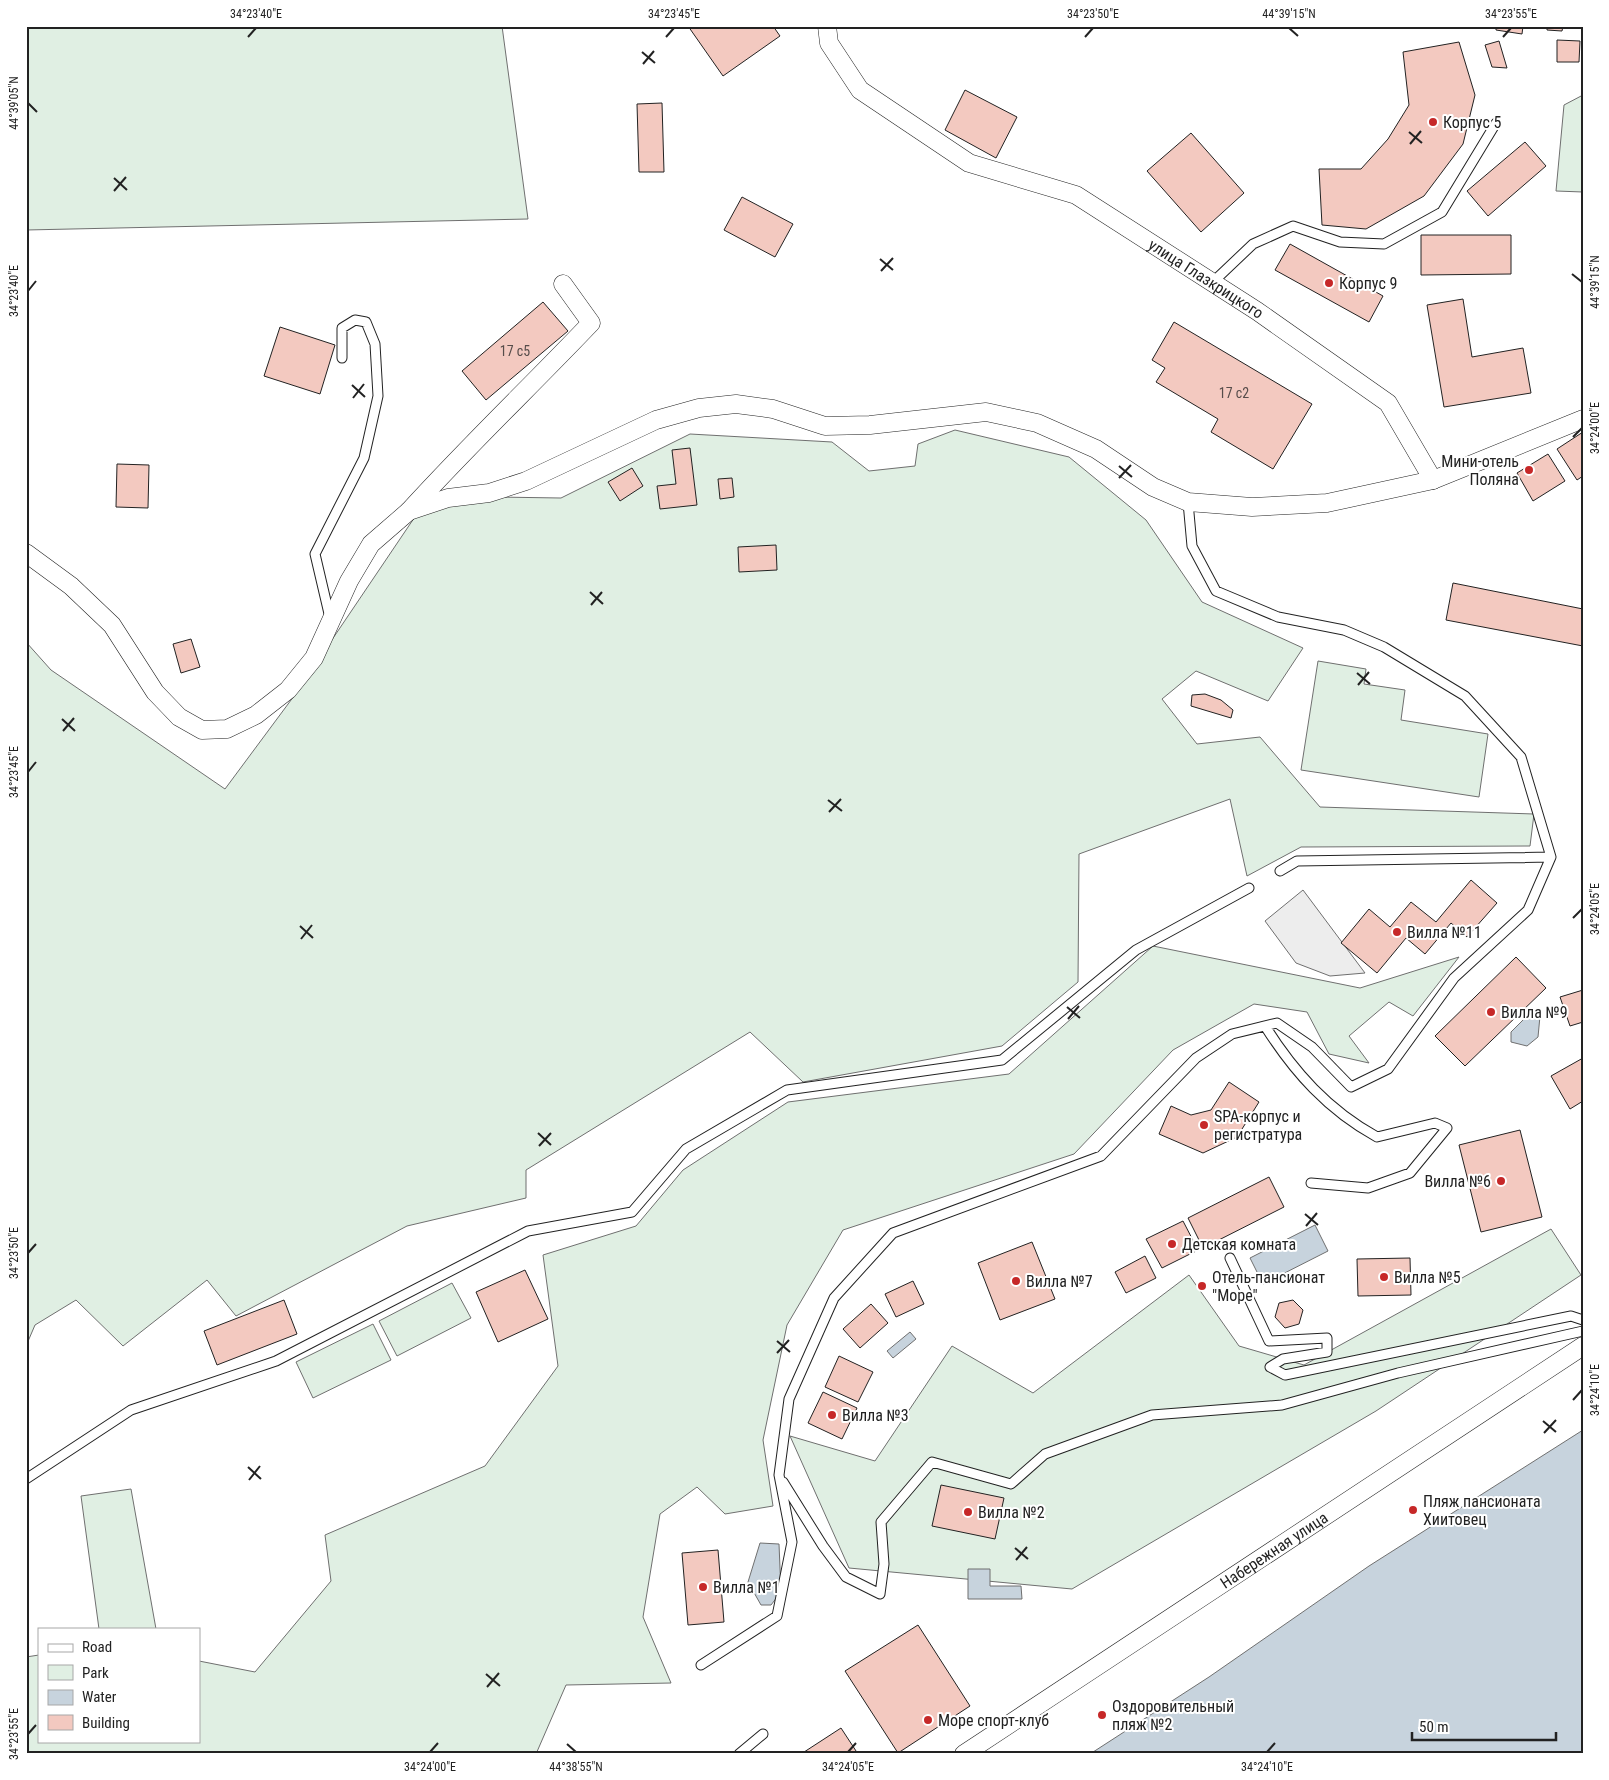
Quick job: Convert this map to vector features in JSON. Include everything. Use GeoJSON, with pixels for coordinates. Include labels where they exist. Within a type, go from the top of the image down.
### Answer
{"type":"FeatureCollection","features":[{"type":"Feature","properties":{"kind":"street","name":"улица Глазкрицкого"},"geometry":{"type":"LineString","coordinates":[[826,26],[829,43],[860,90],[969,163],[1076,195],[1258,311],[1388,403],[1433,480]]}},
{"type":"Feature","properties":{"kind":"street"},"geometry":{"type":"LineString","coordinates":[[26,553],[71,586],[112,625],[155,692],[179,717],[202,730],[227,729],[256,715],[288,690],[314,658],[349,581],[371,544],[409,511],[460,455],[517,401],[591,322],[563,284]]}},
{"type":"Feature","properties":{"kind":"street"},"geometry":{"type":"LineString","coordinates":[[409,511],[448,498],[489,493],[526,481],[656,420],[699,408],[736,404],[773,410],[826,426],[870,425],[934,416],[986,412],[1037,423],[1096,449],[1153,488],[1188,502],[1252,507],[1327,503],[1433,480],[1516,448],[1583,419]]}},
{"type":"Feature","properties":{"kind":"street","name":"Набережная улица"},"geometry":{"type":"LineString","coordinates":[[964,1754],[1583,1346]]}},
{"type":"Feature","properties":{"kind":"lane"},"geometry":{"type":"LineString","coordinates":[[1213,282],[1253,244],[1293,226],[1340,242],[1384,244],[1442,212],[1496,123]]}},
{"type":"Feature","properties":{"kind":"lane"},"geometry":{"type":"LineString","coordinates":[[331,621],[315,554],[364,458],[378,396],[375,344],[366,322],[355,320],[342,328],[342,358]]}},
{"type":"Feature","properties":{"kind":"lane"},"geometry":{"type":"LineString","coordinates":[[701,1666],[777,1616],[792,1542],[779,1475],[789,1399],[834,1298],[893,1233],[1101,1156],[1196,1058],[1232,1034],[1276,1023],[1312,1047],[1351,1087],[1388,1069],[1454,978],[1528,910],[1551,857],[1521,757],[1465,696],[1384,648],[1344,630],[1278,617],[1216,591],[1192,546],[1188,502]]}},
{"type":"Feature","properties":{"kind":"lane"},"geometry":{"type":"LineString","coordinates":[[1280,870],[1297,861],[1551,857]]}},
{"type":"Feature","properties":{"kind":"lane"},"geometry":{"type":"LineString","coordinates":[[26,1478],[131,1410],[276,1361],[528,1231],[632,1212],[686,1148],[787,1090],[1002,1060],[1136,950],[1249,888]]}},
{"type":"Feature","properties":{"kind":"lane"},"geometry":{"type":"LineString","coordinates":[[1264,1026],[1287,1061],[1321,1096],[1353,1124],[1376,1137],[1435,1123],[1448,1128],[1410,1173],[1368,1188],[1311,1183]]}},
{"type":"Feature","properties":{"kind":"lane"},"geometry":{"type":"LineString","coordinates":[[1230,1258],[1269,1341],[1327,1338],[1327,1352],[1283,1359],[1270,1366],[1286,1375],[1571,1316],[1583,1320]]}},
{"type":"Feature","properties":{"kind":"lane"},"geometry":{"type":"LineString","coordinates":[[779,1475],[823,1546],[846,1577],[880,1594],[884,1564],[881,1522],[932,1462],[1011,1484],[1045,1454],[1152,1414],[1282,1405],[1398,1373],[1583,1331]]}},
{"type":"Feature","properties":{"kind":"lane"},"geometry":{"type":"LineString","coordinates":[[740,1754],[763,1734]]}},
{"type":"Feature","properties":{"kind":"green space"},"geometry":{"type":"Polygon","coordinates":[[[26,26],[502,26],[528,219],[26,230],[26,26]]]}},
{"type":"Feature","properties":{"kind":"green space"},"geometry":{"type":"Polygon","coordinates":[[[1583,95],[1583,192],[1556,191],[1564,105],[1583,95]]]}},
{"type":"Feature","properties":{"kind":"green space"},"geometry":{"type":"Polygon","coordinates":[[[955,430],[1069,457],[1146,520],[1202,602],[1303,648],[1268,701],[1196,671],[1162,699],[1197,744],[1260,737],[1320,807],[1534,814],[1530,846],[1301,847],[1247,876],[1230,799],[1079,854],[1078,982],[1002,1046],[803,1082],[750,1032],[526,1170],[526,1198],[407,1226],[236,1316],[207,1280],[123,1346],[76,1300],[35,1325],[26,1346],[26,642],[51,670],[225,789],[294,696],[429,496],[561,498],[690,434],[832,442],[869,471],[915,466],[918,444],[955,430]]]}},
{"type":"Feature","properties":{"kind":"green space"},"geometry":{"type":"Polygon","coordinates":[[[1318,661],[1366,669],[1364,684],[1405,690],[1401,720],[1488,734],[1479,797],[1301,770],[1318,661]]]}},
{"type":"Feature","properties":{"kind":"green space"},"geometry":{"type":"Polygon","coordinates":[[[1153,946],[1360,988],[1459,957],[1413,1016],[1389,1002],[1349,1036],[1369,1063],[1329,1054],[1307,1012],[1254,1004],[1173,1050],[1074,1154],[843,1230],[787,1325],[763,1440],[773,1506],[725,1514],[697,1487],[660,1514],[643,1617],[671,1683],[566,1685],[536,1754],[26,1754],[26,1657],[38,1655],[38,1742],[200,1742],[200,1661],[255,1672],[331,1581],[325,1535],[485,1466],[558,1366],[543,1255],[636,1226],[683,1170],[788,1102],[1009,1074],[1153,946]]]}},
{"type":"Feature","properties":{"kind":"green space"},"geometry":{"type":"Polygon","coordinates":[[[1551,1229],[1581,1275],[1376,1411],[1072,1589],[849,1568],[790,1436],[875,1461],[952,1346],[1033,1393],[1189,1275],[1239,1346],[1304,1365],[1551,1229]]]}},
{"type":"Feature","properties":{"kind":"green space"},"geometry":{"type":"Polygon","coordinates":[[[452,1283],[471,1318],[397,1356],[379,1321],[452,1283]]]}},
{"type":"Feature","properties":{"kind":"green space"},"geometry":{"type":"Polygon","coordinates":[[[373,1324],[391,1360],[313,1398],[296,1362],[373,1324]]]}},
{"type":"Feature","properties":{"kind":"green space"},"geometry":{"type":"Polygon","coordinates":[[[131,1489],[156,1628],[99,1628],[81,1496],[131,1489]]]}},
{"type":"Feature","properties":{"kind":"shaded area"},"geometry":{"type":"Polygon","coordinates":[[[1303,890],[1365,973],[1330,976],[1296,963],[1265,921],[1303,890]]]}},
{"type":"Feature","properties":{"kind":"water"},"geometry":{"type":"Polygon","coordinates":[[[1529,1014],[1540,1016],[1538,1037],[1527,1046],[1511,1042],[1511,1032],[1529,1014]]]}},
{"type":"Feature","properties":{"kind":"water"},"geometry":{"type":"Polygon","coordinates":[[[1315,1225],[1328,1251],[1263,1284],[1250,1258],[1315,1225]]]}},
{"type":"Feature","properties":{"kind":"water"},"geometry":{"type":"Polygon","coordinates":[[[910,1332],[916,1339],[893,1358],[887,1351],[910,1332]]]}},
{"type":"Feature","properties":{"kind":"water"},"geometry":{"type":"Polygon","coordinates":[[[1583,1430],[1583,1754],[1090,1754],[1209,1677],[1369,1566],[1583,1430]]]}},
{"type":"Feature","properties":{"kind":"water"},"geometry":{"type":"Polygon","coordinates":[[[760,1543],[779,1544],[781,1592],[771,1605],[761,1605],[748,1582],[760,1543]]]}},
{"type":"Feature","properties":{"kind":"water"},"geometry":{"type":"Polygon","coordinates":[[[968,1569],[990,1569],[990,1586],[1021,1586],[1022,1599],[968,1599],[968,1569]]]}},
{"type":"Feature","properties":{"kind":"building"},"geometry":{"type":"Polygon","coordinates":[[[688,26],[773,26],[780,36],[723,76],[688,26]]]}},
{"type":"Feature","properties":{"kind":"building"},"geometry":{"type":"Polygon","coordinates":[[[1496,26],[1523,26],[1522,34],[1496,30],[1496,26]]]}},
{"type":"Feature","properties":{"kind":"building"},"geometry":{"type":"Polygon","coordinates":[[[1547,26],[1563,26],[1562,31],[1547,30],[1547,26]]]}},
{"type":"Feature","properties":{"kind":"building"},"geometry":{"type":"Polygon","coordinates":[[[1557,40],[1580,41],[1579,62],[1557,62],[1557,40]]]}},
{"type":"Feature","properties":{"kind":"building"},"geometry":{"type":"Polygon","coordinates":[[[1499,41],[1507,68],[1492,67],[1485,45],[1499,41]]]}},
{"type":"Feature","properties":{"kind":"building","name":"Корпус 5"},"geometry":{"type":"Polygon","coordinates":[[[1459,42],[1475,95],[1463,144],[1424,196],[1366,229],[1322,225],[1319,169],[1361,169],[1388,139],[1409,105],[1403,52],[1459,42]]]}},
{"type":"Feature","properties":{"kind":"building"},"geometry":{"type":"Polygon","coordinates":[[[965,90],[1017,117],[996,158],[945,130],[965,90]]]}},
{"type":"Feature","properties":{"kind":"building"},"geometry":{"type":"Polygon","coordinates":[[[662,103],[664,172],[639,172],[637,104],[662,103]]]}},
{"type":"Feature","properties":{"kind":"building"},"geometry":{"type":"Polygon","coordinates":[[[1191,133],[1244,193],[1201,232],[1147,171],[1191,133]]]}},
{"type":"Feature","properties":{"kind":"building"},"geometry":{"type":"Polygon","coordinates":[[[1525,142],[1546,166],[1488,216],[1467,191],[1525,142]]]}},
{"type":"Feature","properties":{"kind":"building"},"geometry":{"type":"Polygon","coordinates":[[[742,197],[793,224],[775,257],[724,230],[742,197]]]}},
{"type":"Feature","properties":{"kind":"building"},"geometry":{"type":"Polygon","coordinates":[[[1421,235],[1511,235],[1511,274],[1421,275],[1421,235]]]}},
{"type":"Feature","properties":{"kind":"building","name":"Корпус 9"},"geometry":{"type":"Polygon","coordinates":[[[1290,244],[1383,296],[1369,322],[1275,270],[1290,244]]]}},
{"type":"Feature","properties":{"kind":"building"},"geometry":{"type":"Polygon","coordinates":[[[1463,299],[1472,357],[1523,348],[1531,393],[1444,407],[1427,305],[1463,299]]]}},
{"type":"Feature","properties":{"kind":"building"},"geometry":{"type":"Polygon","coordinates":[[[543,302],[568,331],[486,400],[462,371],[543,302]]]}},
{"type":"Feature","properties":{"kind":"building"},"geometry":{"type":"Polygon","coordinates":[[[1174,322],[1312,404],[1273,469],[1211,432],[1218,419],[1156,382],[1165,368],[1152,360],[1174,322]]]}},
{"type":"Feature","properties":{"kind":"building"},"geometry":{"type":"Polygon","coordinates":[[[280,327],[335,345],[320,394],[264,376],[280,327]]]}},
{"type":"Feature","properties":{"kind":"building"},"geometry":{"type":"Polygon","coordinates":[[[1583,432],[1583,476],[1577,480],[1557,449],[1583,432]]]}},
{"type":"Feature","properties":{"kind":"building"},"geometry":{"type":"Polygon","coordinates":[[[690,448],[697,505],[660,509],[657,486],[676,484],[672,450],[690,448]]]}},
{"type":"Feature","properties":{"kind":"building"},"geometry":{"type":"Polygon","coordinates":[[[1548,454],[1565,481],[1533,501],[1517,473],[1548,454]]]}},
{"type":"Feature","properties":{"kind":"building"},"geometry":{"type":"Polygon","coordinates":[[[117,464],[149,465],[148,508],[116,507],[117,464]]]}},
{"type":"Feature","properties":{"kind":"building"},"geometry":{"type":"Polygon","coordinates":[[[632,468],[643,486],[620,501],[608,482],[632,468]]]}},
{"type":"Feature","properties":{"kind":"building"},"geometry":{"type":"Polygon","coordinates":[[[732,478],[734,497],[720,499],[718,479],[732,478]]]}},
{"type":"Feature","properties":{"kind":"building"},"geometry":{"type":"Polygon","coordinates":[[[776,545],[777,570],[739,572],[738,547],[776,545]]]}},
{"type":"Feature","properties":{"kind":"building"},"geometry":{"type":"Polygon","coordinates":[[[1453,583],[1583,609],[1583,646],[1446,620],[1453,583]]]}},
{"type":"Feature","properties":{"kind":"building"},"geometry":{"type":"Polygon","coordinates":[[[191,639],[200,667],[181,673],[173,644],[191,639]]]}},
{"type":"Feature","properties":{"kind":"building"},"geometry":{"type":"Polygon","coordinates":[[[1205,694],[1221,700],[1233,710],[1231,718],[1191,706],[1192,695],[1205,694]]]}},
{"type":"Feature","properties":{"kind":"building","name":"Вилла №11"},"geometry":{"type":"Polygon","coordinates":[[[1471,880],[1497,903],[1467,937],[1451,923],[1425,954],[1406,938],[1377,973],[1341,943],[1369,909],[1390,927],[1411,902],[1436,922],[1471,880]]]}},
{"type":"Feature","properties":{"kind":"building","name":"Вилла №9"},"geometry":{"type":"Polygon","coordinates":[[[1516,957],[1546,988],[1465,1066],[1435,1036],[1516,957]]]}},
{"type":"Feature","properties":{"kind":"building"},"geometry":{"type":"Polygon","coordinates":[[[1583,990],[1583,1022],[1570,1026],[1560,997],[1583,990]]]}},
{"type":"Feature","properties":{"kind":"building"},"geometry":{"type":"Polygon","coordinates":[[[1583,1058],[1583,1101],[1570,1109],[1551,1076],[1583,1058]]]}},
{"type":"Feature","properties":{"kind":"building","name":"SPA-корпус и регистратура"},"geometry":{"type":"Polygon","coordinates":[[[1229,1082],[1259,1102],[1237,1137],[1203,1153],[1159,1134],[1171,1106],[1191,1115],[1211,1110],[1229,1082]]]}},
{"type":"Feature","properties":{"kind":"building","name":"Вилла №6"},"geometry":{"type":"Polygon","coordinates":[[[1520,1130],[1542,1217],[1481,1232],[1459,1145],[1520,1130]]]}},
{"type":"Feature","properties":{"kind":"building"},"geometry":{"type":"Polygon","coordinates":[[[1269,1177],[1284,1207],[1203,1248],[1188,1218],[1269,1177]]]}},
{"type":"Feature","properties":{"kind":"building","name":"Детская комната"},"geometry":{"type":"Polygon","coordinates":[[[1183,1221],[1198,1250],[1162,1268],[1146,1239],[1183,1221]]]}},
{"type":"Feature","properties":{"kind":"building","name":"Вилла №7"},"geometry":{"type":"Polygon","coordinates":[[[1032,1242],[1055,1299],[1000,1320],[978,1263],[1032,1242]]]}},
{"type":"Feature","properties":{"kind":"building"},"geometry":{"type":"Polygon","coordinates":[[[1145,1256],[1156,1278],[1126,1293],[1115,1272],[1145,1256]]]}},
{"type":"Feature","properties":{"kind":"building","name":"Вилла №5"},"geometry":{"type":"Polygon","coordinates":[[[1410,1258],[1411,1295],[1358,1296],[1357,1259],[1410,1258]]]}},
{"type":"Feature","properties":{"kind":"building"},"geometry":{"type":"Polygon","coordinates":[[[525,1270],[548,1319],[498,1342],[476,1292],[525,1270]]]}},
{"type":"Feature","properties":{"kind":"building"},"geometry":{"type":"Polygon","coordinates":[[[913,1281],[924,1304],[896,1317],[885,1294],[913,1281]]]}},
{"type":"Feature","properties":{"kind":"building"},"geometry":{"type":"Polygon","coordinates":[[[284,1300],[297,1334],[217,1365],[204,1331],[284,1300]]]}},
{"type":"Feature","properties":{"kind":"building"},"geometry":{"type":"Polygon","coordinates":[[[1293,1300],[1303,1310],[1299,1324],[1285,1328],[1275,1317],[1279,1303],[1293,1300]]]}},
{"type":"Feature","properties":{"kind":"building"},"geometry":{"type":"Polygon","coordinates":[[[871,1304],[888,1323],[860,1348],[843,1329],[871,1304]]]}},
{"type":"Feature","properties":{"kind":"building","name":"Вилла №3"},"geometry":{"type":"Polygon","coordinates":[[[839,1356],[873,1372],[858,1402],[825,1387],[839,1356]]]}},
{"type":"Feature","properties":{"kind":"building","name":"Вилла №3"},"geometry":{"type":"Polygon","coordinates":[[[823,1392],[857,1408],[842,1439],[808,1423],[823,1392]]]}},
{"type":"Feature","properties":{"kind":"building","name":"Вилла №2"},"geometry":{"type":"Polygon","coordinates":[[[941,1485],[1004,1498],[995,1539],[932,1526],[941,1485]]]}},
{"type":"Feature","properties":{"kind":"building","name":"Вилла №1"},"geometry":{"type":"Polygon","coordinates":[[[718,1550],[724,1622],[688,1625],[682,1553],[718,1550]]]}},
{"type":"Feature","properties":{"kind":"building"},"geometry":{"type":"Polygon","coordinates":[[[918,1625],[970,1706],[898,1753],[845,1671],[918,1625]]]}},
{"type":"Feature","properties":{"kind":"building"},"geometry":{"type":"Polygon","coordinates":[[[841,1728],[858,1754],[801,1754],[841,1728]]]}},
{"type":"Feature","properties":{"kind":"place","name":"Корпус 5"},"geometry":{"type":"Point","coordinates":[1433,122]}},
{"type":"Feature","properties":{"kind":"place","name":"Корпус 9"},"geometry":{"type":"Point","coordinates":[1329,283]}},
{"type":"Feature","properties":{"kind":"place","name":"Мини-отель Поляна"},"geometry":{"type":"Point","coordinates":[1529,470]}},
{"type":"Feature","properties":{"kind":"place","name":"Вилла №11"},"geometry":{"type":"Point","coordinates":[1397,932]}},
{"type":"Feature","properties":{"kind":"place","name":"Вилла №9"},"geometry":{"type":"Point","coordinates":[1491,1012]}},
{"type":"Feature","properties":{"kind":"place","name":"SPA-корпус и регистратура"},"geometry":{"type":"Point","coordinates":[1204,1125]}},
{"type":"Feature","properties":{"kind":"place","name":"Вилла №6"},"geometry":{"type":"Point","coordinates":[1501,1181]}},
{"type":"Feature","properties":{"kind":"place","name":"Детская комната"},"geometry":{"type":"Point","coordinates":[1172,1244]}},
{"type":"Feature","properties":{"kind":"place","name":"Вилла №5"},"geometry":{"type":"Point","coordinates":[1384,1277]}},
{"type":"Feature","properties":{"kind":"place","name":"Вилла №7"},"geometry":{"type":"Point","coordinates":[1016,1281]}},
{"type":"Feature","properties":{"kind":"place","name":"Отель-пансионат \"Море\""},"geometry":{"type":"Point","coordinates":[1202,1286]}},
{"type":"Feature","properties":{"kind":"place","name":"Вилла №3"},"geometry":{"type":"Point","coordinates":[832,1415]}},
{"type":"Feature","properties":{"kind":"place","name":"Пляж пансионата Хиитовец"},"geometry":{"type":"Point","coordinates":[1413,1510]}},
{"type":"Feature","properties":{"kind":"place","name":"Вилла №2"},"geometry":{"type":"Point","coordinates":[968,1512]}},
{"type":"Feature","properties":{"kind":"place","name":"Вилла №1"},"geometry":{"type":"Point","coordinates":[703,1587]}},
{"type":"Feature","properties":{"kind":"place","name":"Оздоровительный пляж №2"},"geometry":{"type":"Point","coordinates":[1102,1715]}},
{"type":"Feature","properties":{"kind":"place","name":"Море спорт-клуб"},"geometry":{"type":"Point","coordinates":[928,1720]}}]}
